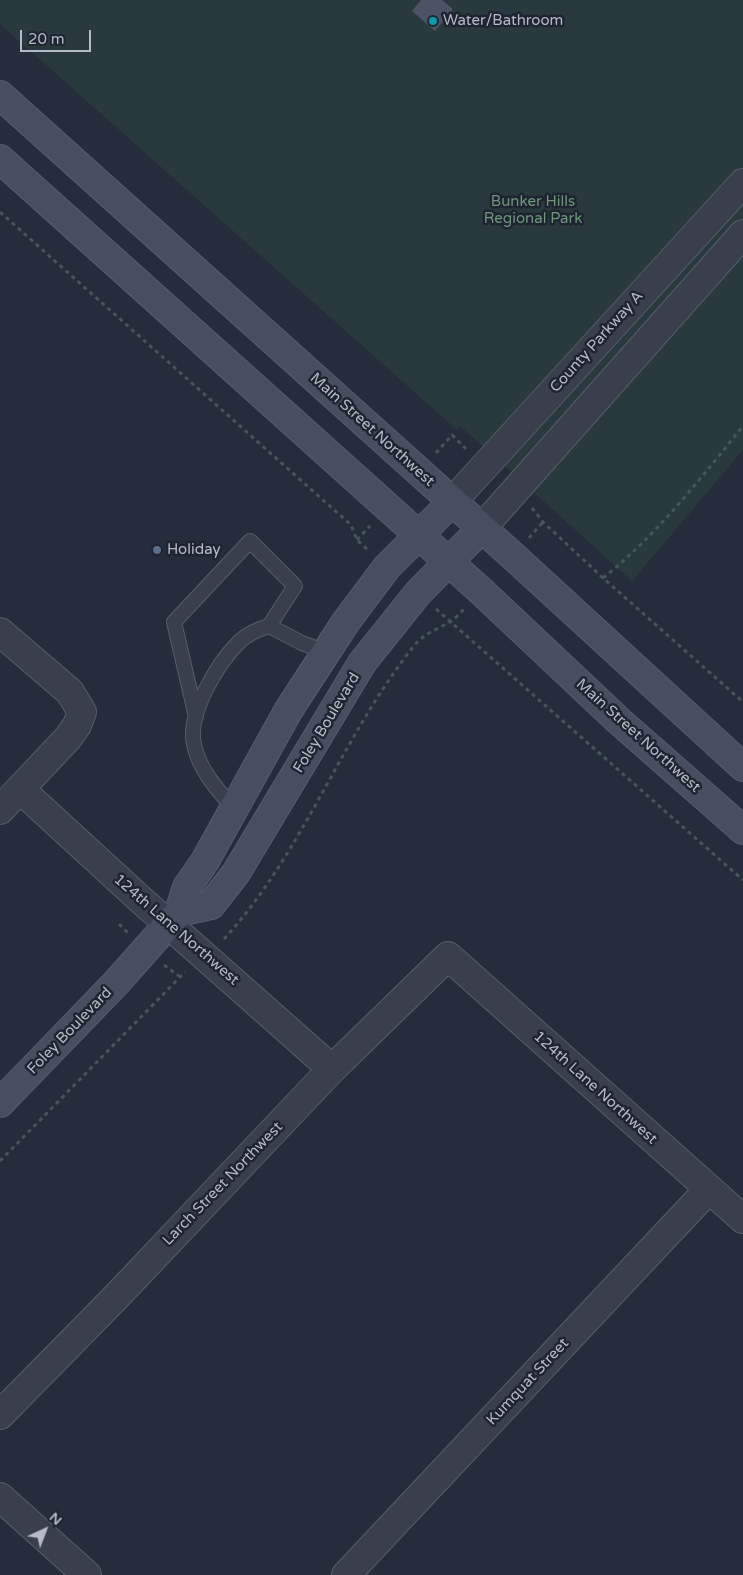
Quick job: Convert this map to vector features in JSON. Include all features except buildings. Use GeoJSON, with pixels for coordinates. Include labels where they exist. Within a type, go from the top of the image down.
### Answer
{"type":"FeatureCollection","features":[{"type":"Feature","properties":{"kind":"main road","name":"Main Street Northwest"},"geometry":{"type":"LineString","coordinates":[[0,95],[743,767]]}},
{"type":"Feature","properties":{"kind":"main road","name":"Main Street Northwest"},"geometry":{"type":"LineString","coordinates":[[0,159],[448,562],[619,721],[743,830]]}},
{"type":"Feature","properties":{"kind":"main road","name":"Foley Boulevard"},"geometry":{"type":"LineString","coordinates":[[0,1103],[122,977],[174,918],[187,887],[205,860],[288,712],[345,623],[387,567],[452,502]]}},
{"type":"Feature","properties":{"kind":"main road","name":"Foley Boulevard"},"geometry":{"type":"LineString","coordinates":[[174,918],[211,904],[236,874],[362,664],[418,593],[481,529]]}},
{"type":"Feature","properties":{"kind":"street","name":"County Parkway A"},"geometry":{"type":"LineString","coordinates":[[452,502],[743,183]]}},
{"type":"Feature","properties":{"kind":"street"},"geometry":{"type":"LineString","coordinates":[[481,529],[743,234]]}},
{"type":"Feature","properties":{"kind":"street"},"geometry":{"type":"LineString","coordinates":[[0,632],[70,692],[82,712],[77,725],[68,738],[0,810]]}},
{"type":"Feature","properties":{"kind":"street","name":"124th Lane Northwest"},"geometry":{"type":"LineString","coordinates":[[20,789],[174,918],[207,957],[332,1069]]}},
{"type":"Feature","properties":{"kind":"street","name":"124th Lane Northwest"},"geometry":{"type":"LineString","coordinates":[[448,956],[743,1219]]}},
{"type":"Feature","properties":{"kind":"street","name":"Larch Street Northwest"},"geometry":{"type":"LineString","coordinates":[[0,1415],[123,1290],[332,1069],[448,956]]}},
{"type":"Feature","properties":{"kind":"street","name":"Kumquat Street"},"geometry":{"type":"LineString","coordinates":[[346,1575],[709,1190]]}},
{"type":"Feature","properties":{"kind":"street"},"geometry":{"type":"LineString","coordinates":[[0,1497],[88,1575]]}},
{"type":"Feature","properties":{"kind":"lane"},"geometry":{"type":"LineString","coordinates":[[196,717],[174,622],[250,541],[295,586],[269,626],[257,630],[240,642],[206,689],[196,717],[193,743],[203,767],[220,794],[234,808]]}},
{"type":"Feature","properties":{"kind":"lane"},"geometry":{"type":"LineString","coordinates":[[269,626],[302,643],[326,652]]}},
{"type":"Feature","properties":{"kind":"path"},"geometry":{"type":"LineString","coordinates":[[0,212],[351,525],[357,540]]}},
{"type":"Feature","properties":{"kind":"path"},"geometry":{"type":"LineString","coordinates":[[604,578],[629,558],[654,532],[743,426]]}},
{"type":"Feature","properties":{"kind":"path"},"geometry":{"type":"LineString","coordinates":[[543,522],[743,702]]}},
{"type":"Feature","properties":{"kind":"path"},"geometry":{"type":"LineString","coordinates":[[0,1161],[179,976],[207,957],[249,912],[318,800],[374,699],[415,644],[438,626],[451,622],[743,880]]}},
{"type":"Feature","properties":{"kind":"green space","name":"Bunker Hills Regional Park"},"geometry":{"type":"Polygon","coordinates":[[[0,0],[743,0],[743,450],[632,581],[460,426],[456,429],[0,24],[0,0]]]}},
{"type":"Feature","properties":{"kind":"place","name":"Water/Bathroom"},"geometry":{"type":"Point","coordinates":[433,21]}},
{"type":"Feature","properties":{"kind":"place","name":"Holiday"},"geometry":{"type":"Point","coordinates":[157,550]}}]}
